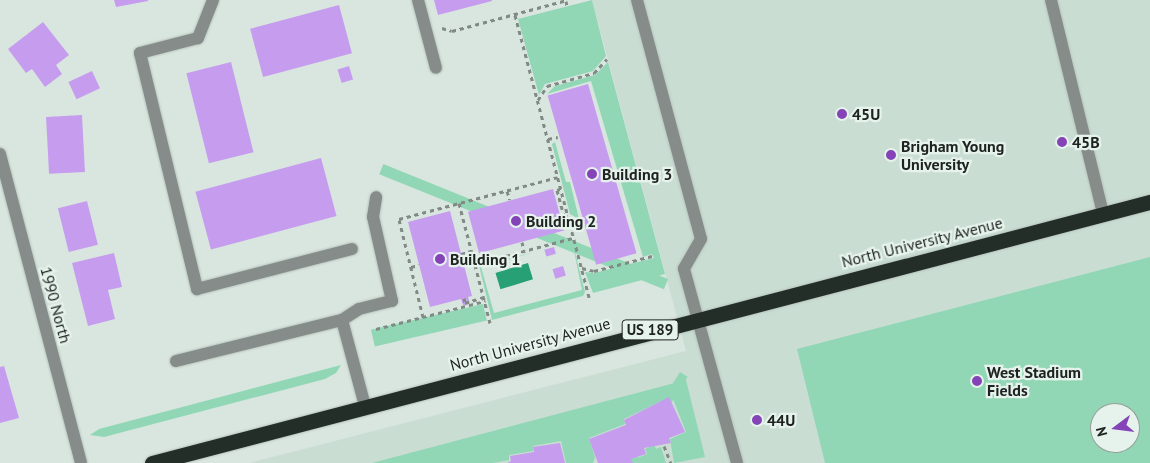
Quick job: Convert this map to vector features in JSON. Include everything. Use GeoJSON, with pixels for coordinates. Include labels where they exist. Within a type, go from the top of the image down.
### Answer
{"type":"FeatureCollection","features":[{"type":"Feature","properties":{"kind":"highway","name":"North University Avenue"},"geometry":{"type":"LineString","coordinates":[[152,463],[697,318],[1150,202]]}},
{"type":"Feature","properties":{"kind":"street"},"geometry":{"type":"LineString","coordinates":[[213,0],[198,38],[140,53],[198,288],[352,249]]}},
{"type":"Feature","properties":{"kind":"street"},"geometry":{"type":"LineString","coordinates":[[418,0],[436,68]]}},
{"type":"Feature","properties":{"kind":"street"},"geometry":{"type":"LineString","coordinates":[[637,0],[700,239],[684,269],[737,463]]}},
{"type":"Feature","properties":{"kind":"street"},"geometry":{"type":"LineString","coordinates":[[1051,0],[1103,214]]}},
{"type":"Feature","properties":{"kind":"street","name":"1990 North"},"geometry":{"type":"LineString","coordinates":[[0,154],[81,463]]}},
{"type":"Feature","properties":{"kind":"street"},"geometry":{"type":"LineString","coordinates":[[176,361],[342,320],[359,308],[392,300],[373,217],[376,197]]}},
{"type":"Feature","properties":{"kind":"street"},"geometry":{"type":"LineString","coordinates":[[342,320],[365,406]]}},
{"type":"Feature","properties":{"kind":"path"},"geometry":{"type":"LineString","coordinates":[[434,26],[452,31],[566,0],[567,6]]}},
{"type":"Feature","properties":{"kind":"path"},"geometry":{"type":"LineString","coordinates":[[515,14],[589,297]]}},
{"type":"Feature","properties":{"kind":"path"},"geometry":{"type":"LineString","coordinates":[[538,101],[547,86],[594,73],[607,59]]}},
{"type":"Feature","properties":{"kind":"path"},"geometry":{"type":"LineString","coordinates":[[548,139],[558,137]]}},
{"type":"Feature","properties":{"kind":"path"},"geometry":{"type":"LineString","coordinates":[[423,317],[399,219],[558,177]]}},
{"type":"Feature","properties":{"kind":"path"},"geometry":{"type":"LineString","coordinates":[[560,189],[557,190],[559,205],[564,217],[568,216]]}},
{"type":"Feature","properties":{"kind":"path"},"geometry":{"type":"LineString","coordinates":[[507,190],[510,200]]}},
{"type":"Feature","properties":{"kind":"path"},"geometry":{"type":"LineString","coordinates":[[458,203],[490,323]]}},
{"type":"Feature","properties":{"kind":"path"},"geometry":{"type":"LineString","coordinates":[[570,225],[584,221]]}},
{"type":"Feature","properties":{"kind":"path"},"geometry":{"type":"LineString","coordinates":[[475,264],[574,238]]}},
{"type":"Feature","properties":{"kind":"path"},"geometry":{"type":"LineString","coordinates":[[522,242],[524,251]]}},
{"type":"Feature","properties":{"kind":"path"},"geometry":{"type":"LineString","coordinates":[[533,249],[534,254]]}},
{"type":"Feature","properties":{"kind":"path"},"geometry":{"type":"LineString","coordinates":[[461,254],[471,251]]}},
{"type":"Feature","properties":{"kind":"path"},"geometry":{"type":"LineString","coordinates":[[582,268],[594,271],[652,256]]}},
{"type":"Feature","properties":{"kind":"path"},"geometry":{"type":"LineString","coordinates":[[411,267],[419,264]]}},
{"type":"Feature","properties":{"kind":"path"},"geometry":{"type":"LineString","coordinates":[[464,298],[465,302],[484,299]]}},
{"type":"Feature","properties":{"kind":"path"},"geometry":{"type":"LineString","coordinates":[[376,329],[484,299]]}},
{"type":"Feature","properties":{"kind":"path"},"geometry":{"type":"LineString","coordinates":[[664,446],[671,463]]}},
{"type":"Feature","properties":{"kind":"shaded area","name":"Brigham Young University"},"geometry":{"type":"Polygon","coordinates":[[[592,0],[1150,0],[1150,463],[249,463],[686,351],[592,0]]]}},
{"type":"Feature","properties":{"kind":"shaded area"},"geometry":{"type":"Polygon","coordinates":[[[592,0],[606,56],[593,71],[545,84],[539,95],[518,19],[592,0]]]}},
{"type":"Feature","properties":{"kind":"shaded area"},"geometry":{"type":"Polygon","coordinates":[[[608,62],[665,274],[593,293],[585,272],[594,273],[654,258],[652,254],[643,257],[591,81],[547,94],[555,86],[595,75],[608,62]]]}},
{"type":"Feature","properties":{"kind":"shaded area"},"geometry":{"type":"Polygon","coordinates":[[[555,142],[566,182],[570,182],[579,219],[570,214],[552,144],[555,142]]]}},
{"type":"Feature","properties":{"kind":"shaded area"},"geometry":{"type":"Polygon","coordinates":[[[383,164],[668,279],[664,289],[379,174],[383,164]]]}},
{"type":"Feature","properties":{"kind":"shaded area"},"geometry":{"type":"Polygon","coordinates":[[[572,241],[585,292],[583,296],[492,320],[479,265],[532,253],[481,267],[494,313],[582,290],[572,241]]]}},
{"type":"Feature","properties":{"kind":"shaded area","name":"West Stadium Fields"},"geometry":{"type":"Polygon","coordinates":[[[1150,257],[1150,463],[825,463],[797,349],[1150,257]]]}},
{"type":"Feature","properties":{"kind":"shaded area"},"geometry":{"type":"Polygon","coordinates":[[[528,263],[533,279],[500,289],[495,273],[528,263]]]}},
{"type":"Feature","properties":{"kind":"shaded area"},"geometry":{"type":"Polygon","coordinates":[[[483,304],[487,321],[375,346],[371,330],[483,304]]]}},
{"type":"Feature","properties":{"kind":"shaded area"},"geometry":{"type":"Polygon","coordinates":[[[341,365],[336,373],[325,379],[104,437],[90,435],[99,429],[341,365]]]}},
{"type":"Feature","properties":{"kind":"shaded area"},"geometry":{"type":"Polygon","coordinates":[[[680,372],[688,377],[634,463],[623,463],[680,372]]]}},
{"type":"Feature","properties":{"kind":"shaded area"},"geometry":{"type":"Polygon","coordinates":[[[686,380],[705,457],[674,463],[670,439],[686,432],[672,396],[624,419],[625,424],[589,438],[595,457],[593,463],[566,463],[561,441],[533,446],[533,451],[509,455],[509,460],[493,463],[372,463],[686,380]]]}},
{"type":"Feature","properties":{"kind":"shaded area"},"geometry":{"type":"Polygon","coordinates":[[[654,445],[656,449],[661,447],[666,463],[633,463],[632,460],[647,454],[645,449],[654,445]]]}},
{"type":"Feature","properties":{"kind":"building"},"geometry":{"type":"Polygon","coordinates":[[[114,0],[148,0],[148,1],[116,7],[114,0]]]}},
{"type":"Feature","properties":{"kind":"building"},"geometry":{"type":"Polygon","coordinates":[[[434,0],[492,0],[492,1],[438,15],[434,0]]]}},
{"type":"Feature","properties":{"kind":"building"},"geometry":{"type":"Polygon","coordinates":[[[339,5],[352,53],[263,77],[250,29],[339,5]]]}},
{"type":"Feature","properties":{"kind":"building"},"geometry":{"type":"Polygon","coordinates":[[[43,22],[69,55],[56,65],[62,74],[45,87],[32,69],[26,73],[8,49],[43,22]]]}},
{"type":"Feature","properties":{"kind":"building"},"geometry":{"type":"Polygon","coordinates":[[[231,62],[253,152],[209,163],[186,73],[231,62]]]}},
{"type":"Feature","properties":{"kind":"building"},"geometry":{"type":"Polygon","coordinates":[[[349,66],[353,79],[342,83],[338,70],[349,66]]]}},
{"type":"Feature","properties":{"kind":"building"},"geometry":{"type":"Polygon","coordinates":[[[92,71],[100,88],[76,99],[68,82],[92,71]]]}},
{"type":"Feature","properties":{"kind":"building","name":"Building 3"},"geometry":{"type":"Polygon","coordinates":[[[588,84],[637,253],[596,265],[548,96],[588,84]]]}},
{"type":"Feature","properties":{"kind":"building"},"geometry":{"type":"Polygon","coordinates":[[[82,115],[85,172],[49,174],[46,117],[82,115]]]}},
{"type":"Feature","properties":{"kind":"building"},"geometry":{"type":"Polygon","coordinates":[[[321,158],[337,216],[211,250],[195,192],[321,158]]]}},
{"type":"Feature","properties":{"kind":"building","name":"Building 2"},"geometry":{"type":"Polygon","coordinates":[[[553,189],[564,231],[479,253],[468,212],[553,189]]]}},
{"type":"Feature","properties":{"kind":"building"},"geometry":{"type":"Polygon","coordinates":[[[87,201],[98,245],[69,252],[58,208],[87,201]]]}},
{"type":"Feature","properties":{"kind":"building","name":"Building 1"},"geometry":{"type":"Polygon","coordinates":[[[450,211],[472,296],[468,297],[470,304],[463,305],[461,299],[430,307],[408,222],[450,211]]]}},
{"type":"Feature","properties":{"kind":"building"},"geometry":{"type":"Polygon","coordinates":[[[554,247],[556,254],[546,256],[544,250],[554,247]]]}},
{"type":"Feature","properties":{"kind":"building"},"geometry":{"type":"Polygon","coordinates":[[[114,253],[122,287],[108,290],[115,319],[88,326],[72,263],[114,253]]]}},
{"type":"Feature","properties":{"kind":"building"},"geometry":{"type":"Polygon","coordinates":[[[563,266],[566,276],[555,279],[552,269],[563,266]]]}},
{"type":"Feature","properties":{"kind":"building"},"geometry":{"type":"Polygon","coordinates":[[[4,366],[19,418],[0,423],[0,367],[4,366]]]}},
{"type":"Feature","properties":{"kind":"building"},"geometry":{"type":"Polygon","coordinates":[[[669,397],[685,432],[669,438],[671,443],[644,448],[646,454],[631,459],[633,463],[598,463],[589,439],[626,425],[624,420],[669,397]]]}},
{"type":"Feature","properties":{"kind":"building"},"geometry":{"type":"Polygon","coordinates":[[[560,443],[565,463],[507,463],[511,461],[510,456],[534,452],[533,447],[560,443]]]}},
{"type":"Feature","properties":{"kind":"place","name":"45U"},"geometry":{"type":"Point","coordinates":[842,114]}},
{"type":"Feature","properties":{"kind":"place","name":"45B"},"geometry":{"type":"Point","coordinates":[1062,142]}},
{"type":"Feature","properties":{"kind":"place","name":"Brigham Young University"},"geometry":{"type":"Point","coordinates":[891,155]}},
{"type":"Feature","properties":{"kind":"place","name":"Building 3"},"geometry":{"type":"Point","coordinates":[592,174]}},
{"type":"Feature","properties":{"kind":"place","name":"Building 2"},"geometry":{"type":"Point","coordinates":[516,221]}},
{"type":"Feature","properties":{"kind":"place","name":"Building 1"},"geometry":{"type":"Point","coordinates":[440,259]}},
{"type":"Feature","properties":{"kind":"place","name":"West Stadium Fields"},"geometry":{"type":"Point","coordinates":[977,381]}},
{"type":"Feature","properties":{"kind":"place","name":"44U"},"geometry":{"type":"Point","coordinates":[757,420]}}]}
